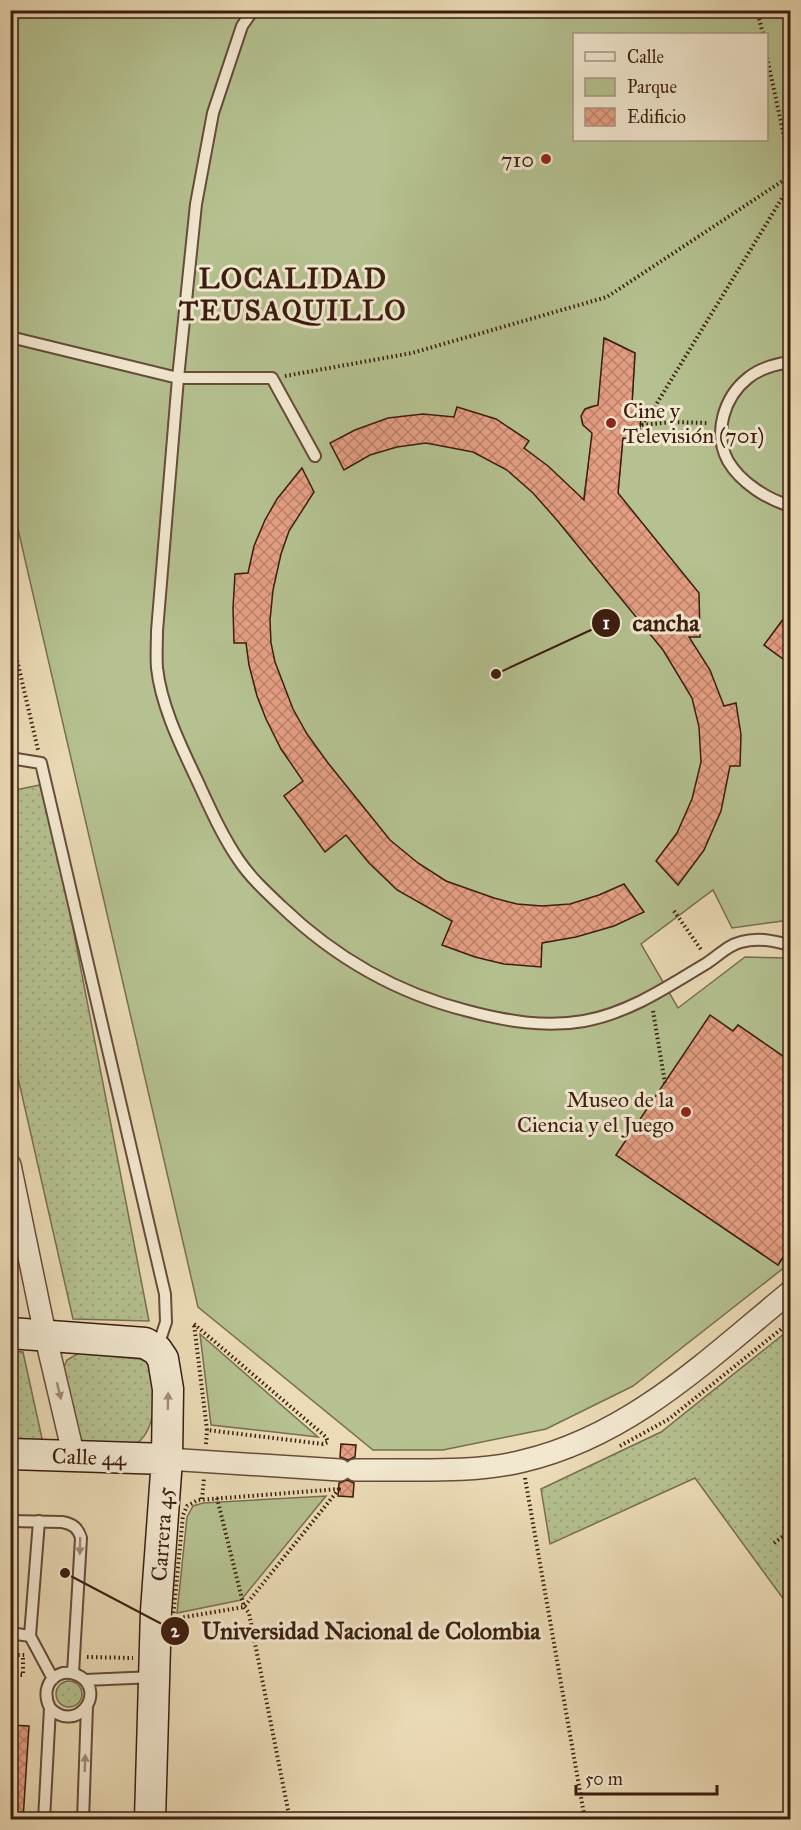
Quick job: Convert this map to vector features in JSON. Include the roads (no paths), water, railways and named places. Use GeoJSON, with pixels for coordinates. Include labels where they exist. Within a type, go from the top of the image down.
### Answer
{"type":"FeatureCollection","features":[{"type":"Feature","properties":{"kind":"street"},"geometry":{"type":"LineString","coordinates":[[10,1165],[45,1334],[74,1456]]}},
{"type":"Feature","properties":{"kind":"street"},"geometry":{"type":"LineString","coordinates":[[167,1459],[347,1470],[474,1468],[522,1462],[591,1438],[630,1418],[691,1374],[790,1292]]}},
{"type":"Feature","properties":{"kind":"street"},"geometry":{"type":"LineString","coordinates":[[10,1333],[45,1334],[144,1346]]}},
{"type":"Feature","properties":{"kind":"street","name":"Carrera 45"},"geometry":{"type":"LineString","coordinates":[[144,1346],[164,1359],[168,1389],[167,1459],[156,1611],[144,1668],[150,1820]]}},
{"type":"Feature","properties":{"kind":"street","name":"Calle 44"},"geometry":{"type":"LineString","coordinates":[[10,1454],[167,1459]]}},
{"type":"Feature","properties":{"kind":"lane"},"geometry":{"type":"LineString","coordinates":[[253,10],[242,26],[213,113],[196,204],[178,378],[157,631],[157,667],[164,696],[189,762],[225,838],[257,884],[318,940],[386,982],[429,1000],[500,1020],[561,1023],[614,1013],[710,962],[733,945],[747,940],[771,940],[790,945]]}},
{"type":"Feature","properties":{"kind":"lane"},"geometry":{"type":"LineString","coordinates":[[10,337],[178,378],[272,378],[315,456]]}},
{"type":"Feature","properties":{"kind":"lane"},"geometry":{"type":"LineString","coordinates":[[790,362],[761,370],[740,385],[731,397],[720,436],[728,461],[736,472],[760,492],[790,506]]}},
{"type":"Feature","properties":{"kind":"lane"},"geometry":{"type":"LineString","coordinates":[[10,758],[41,763],[165,1294],[166,1322],[144,1346]]}},
{"type":"Feature","properties":{"kind":"lane"},"geometry":{"type":"LineString","coordinates":[[10,1521],[70,1524],[79,1532],[81,1538],[73,1673]]}},
{"type":"Feature","properties":{"kind":"lane"},"geometry":{"type":"LineString","coordinates":[[39,1521],[30,1636],[53,1678]]}},
{"type":"Feature","properties":{"kind":"lane"},"geometry":{"type":"LineString","coordinates":[[10,1633],[30,1636]]}},
{"type":"Feature","properties":{"kind":"lane"},"geometry":{"type":"LineString","coordinates":[[85,1680],[144,1668]]}},
{"type":"Feature","properties":{"kind":"lane"},"geometry":{"type":"LineString","coordinates":[[44,1820],[50,1708],[46,1694],[53,1678],[66,1672],[85,1680],[90,1693],[87,1706],[83,1820]]}},
{"type":"Feature","properties":{"kind":"lane"},"geometry":{"type":"LineString","coordinates":[[50,1708],[56,1713],[69,1717],[76,1715],[87,1706]]}},
{"type":"Feature","properties":{"kind":"place","name":"710"},"geometry":{"type":"Point","coordinates":[546,159]}},
{"type":"Feature","properties":{"kind":"place","name":"Cine y Televisión (701)"},"geometry":{"type":"Point","coordinates":[611,423]}},
{"type":"Feature","properties":{"kind":"place","name":"cancha"},"geometry":{"type":"Point","coordinates":[496,674]}},
{"type":"Feature","properties":{"kind":"place","name":"Museo de la Ciencia y el Juego"},"geometry":{"type":"Point","coordinates":[686,1112]}},
{"type":"Feature","properties":{"kind":"place","name":"Universidad Nacional de Colombia"},"geometry":{"type":"Point","coordinates":[65,1573]}},
{"type":"Feature","properties":{"kind":"district","name":"LOCALIDAD TEUSAQUILLO"},"geometry":{"type":"Point","coordinates":[293,294]}}]}
